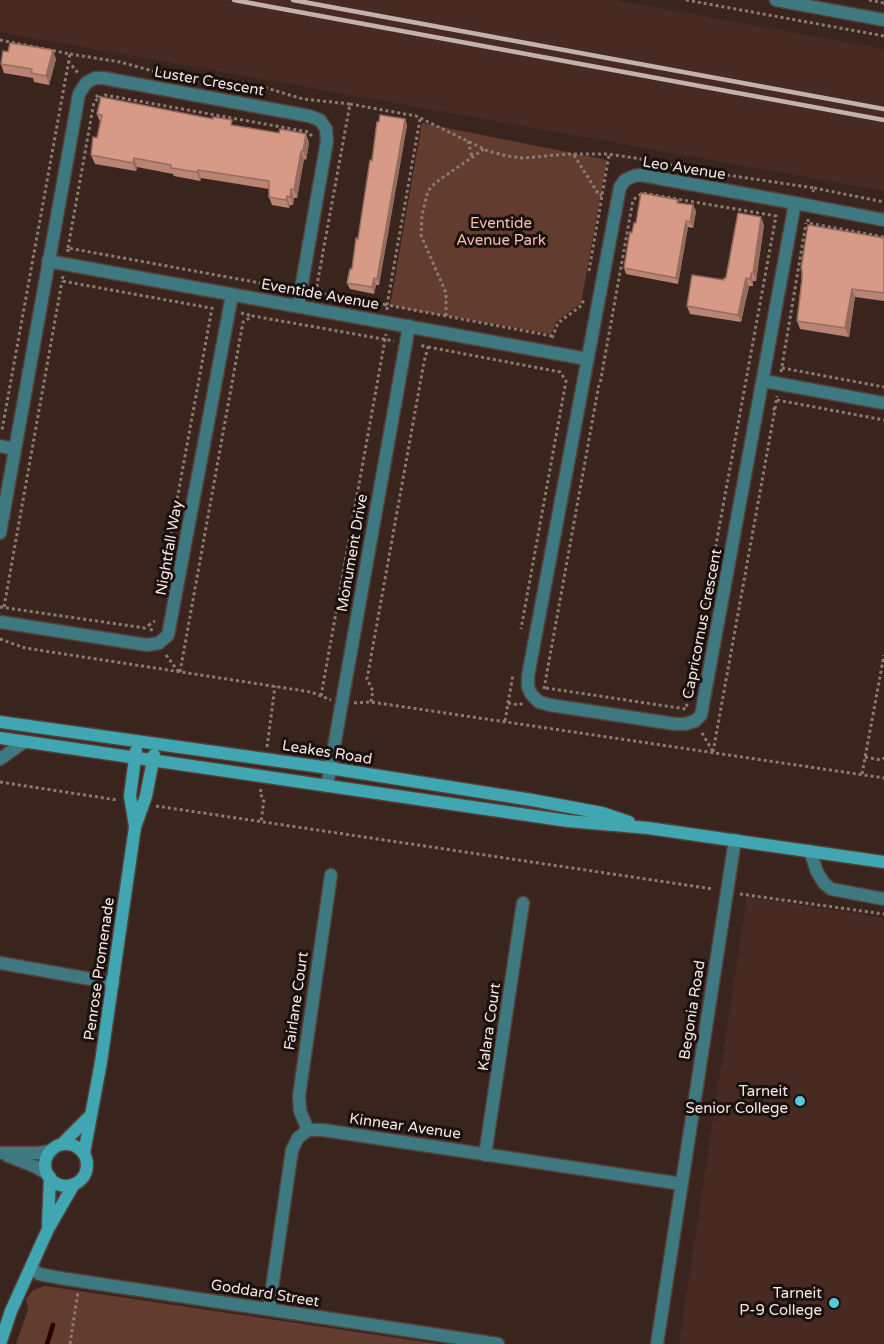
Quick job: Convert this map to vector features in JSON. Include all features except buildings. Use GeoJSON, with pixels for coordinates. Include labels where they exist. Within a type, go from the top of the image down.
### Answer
{"type":"FeatureCollection","features":[{"type":"Feature","properties":{"kind":"main road","name":"Leakes Road"},"geometry":{"type":"LineString","coordinates":[[0,722],[329,768],[552,803],[602,813],[648,828]]}},
{"type":"Feature","properties":{"kind":"main road","name":"Leakes Road"},"geometry":{"type":"LineString","coordinates":[[0,738],[568,821],[648,828],[884,862]]}},
{"type":"Feature","properties":{"kind":"main road","name":"Penrose Promenade"},"geometry":{"type":"LineString","coordinates":[[137,803],[130,796],[138,742]]}},
{"type":"Feature","properties":{"kind":"main road","name":"Penrose Promenade"},"geometry":{"type":"LineString","coordinates":[[84,1153],[113,982],[137,803],[153,760],[156,745]]}},
{"type":"Feature","properties":{"kind":"main road","name":"Penrose Promenade"},"geometry":{"type":"LineString","coordinates":[[57,1147],[69,1140],[90,1115]]}},
{"type":"Feature","properties":{"kind":"main road"},"geometry":{"type":"LineString","coordinates":[[0,1343],[11,1311],[48,1229],[74,1184],[83,1177],[86,1171],[84,1153],[72,1145],[57,1147],[46,1162],[49,1175],[48,1229]]}},
{"type":"Feature","properties":{"kind":"main road"},"geometry":{"type":"LineString","coordinates":[[49,1175],[63,1185],[74,1184]]}},
{"type":"Feature","properties":{"kind":"street"},"geometry":{"type":"LineString","coordinates":[[776,0],[884,20]]}},
{"type":"Feature","properties":{"kind":"street","name":"Luster Crescent"},"geometry":{"type":"LineString","coordinates":[[48,261],[79,94],[83,86],[91,80],[103,78],[309,116],[323,124],[327,141]]}},
{"type":"Feature","properties":{"kind":"street"},"geometry":{"type":"LineString","coordinates":[[298,306],[327,141]]}},
{"type":"Feature","properties":{"kind":"street","name":"Leo Avenue"},"geometry":{"type":"LineString","coordinates":[[617,197],[625,180],[641,176],[884,220]]}},
{"type":"Feature","properties":{"kind":"street"},"geometry":{"type":"LineString","coordinates":[[587,359],[617,197]]}},
{"type":"Feature","properties":{"kind":"street","name":"Capricornus Crescent"},"geometry":{"type":"LineString","coordinates":[[587,359],[528,676],[528,687],[539,702],[545,704],[686,724],[695,721],[701,715],[795,203]]}},
{"type":"Feature","properties":{"kind":"street"},"geometry":{"type":"LineString","coordinates":[[0,533],[48,261]]}},
{"type":"Feature","properties":{"kind":"street","name":"Eventide Avenue"},"geometry":{"type":"LineString","coordinates":[[48,261],[587,359]]}},
{"type":"Feature","properties":{"kind":"street","name":"Nightfall Way"},"geometry":{"type":"LineString","coordinates":[[0,622],[147,645],[159,643],[168,635],[232,295]]}},
{"type":"Feature","properties":{"kind":"street","name":"Monument Drive"},"geometry":{"type":"LineString","coordinates":[[327,786],[409,326]]}},
{"type":"Feature","properties":{"kind":"street"},"geometry":{"type":"LineString","coordinates":[[764,381],[884,403]]}},
{"type":"Feature","properties":{"kind":"street"},"geometry":{"type":"LineString","coordinates":[[0,446],[15,449]]}},
{"type":"Feature","properties":{"kind":"street"},"geometry":{"type":"LineString","coordinates":[[0,759],[24,742]]}},
{"type":"Feature","properties":{"kind":"street","name":"Begonia Road"},"geometry":{"type":"LineString","coordinates":[[682,1184],[735,840]]}},
{"type":"Feature","properties":{"kind":"street"},"geometry":{"type":"LineString","coordinates":[[810,851],[817,872],[831,889],[884,899]]}},
{"type":"Feature","properties":{"kind":"street","name":"Fairlane Court"},"geometry":{"type":"LineString","coordinates":[[308,1130],[300,1110],[299,1096],[331,875]]}},
{"type":"Feature","properties":{"kind":"street","name":"Kalara Court"},"geometry":{"type":"LineString","coordinates":[[485,1155],[523,903]]}},
{"type":"Feature","properties":{"kind":"street"},"geometry":{"type":"LineString","coordinates":[[0,963],[113,982]]}},
{"type":"Feature","properties":{"kind":"street"},"geometry":{"type":"LineString","coordinates":[[269,1309],[292,1150],[298,1138],[308,1130]]}},
{"type":"Feature","properties":{"kind":"street","name":"Kinnear Avenue"},"geometry":{"type":"LineString","coordinates":[[308,1130],[323,1130],[682,1184]]}},
{"type":"Feature","properties":{"kind":"street"},"geometry":{"type":"LineString","coordinates":[[1,1153],[38,1153],[57,1147]]}},
{"type":"Feature","properties":{"kind":"street"},"geometry":{"type":"LineString","coordinates":[[1,1153],[36,1167],[49,1175]]}},
{"type":"Feature","properties":{"kind":"street"},"geometry":{"type":"LineString","coordinates":[[657,1344],[682,1184]]}},
{"type":"Feature","properties":{"kind":"street","name":"Goddard Street"},"geometry":{"type":"LineString","coordinates":[[31,1268],[39,1274],[60,1278],[498,1344]]}},
{"type":"Feature","properties":{"kind":"path"},"geometry":{"type":"LineString","coordinates":[[686,0],[884,36]]}},
{"type":"Feature","properties":{"kind":"path"},"geometry":{"type":"LineString","coordinates":[[868,0],[884,3]]}},
{"type":"Feature","properties":{"kind":"path"},"geometry":{"type":"LineString","coordinates":[[0,40],[187,77],[243,82],[310,100],[408,114],[484,149],[523,159],[574,154],[609,155],[686,168]]}},
{"type":"Feature","properties":{"kind":"path"},"geometry":{"type":"LineString","coordinates":[[2,430],[70,54]]}},
{"type":"Feature","properties":{"kind":"path"},"geometry":{"type":"LineString","coordinates":[[99,98],[105,95],[309,132],[314,139],[343,144]]}},
{"type":"Feature","properties":{"kind":"path"},"geometry":{"type":"LineString","coordinates":[[324,294],[317,285],[350,104]]}},
{"type":"Feature","properties":{"kind":"path"},"geometry":{"type":"LineString","coordinates":[[321,696],[388,322],[387,306],[420,119]]}},
{"type":"Feature","properties":{"kind":"path"},"geometry":{"type":"LineString","coordinates":[[468,141],[472,157]]}},
{"type":"Feature","properties":{"kind":"path"},"geometry":{"type":"LineString","coordinates":[[446,316],[446,293],[442,280],[425,248],[420,222],[426,197],[431,188],[446,174],[484,149]]}},
{"type":"Feature","properties":{"kind":"path"},"geometry":{"type":"LineString","coordinates":[[574,154],[599,195],[633,200]]}},
{"type":"Feature","properties":{"kind":"path"},"geometry":{"type":"LineString","coordinates":[[588,276],[609,155]]}},
{"type":"Feature","properties":{"kind":"path"},"geometry":{"type":"LineString","coordinates":[[722,175],[814,188],[884,202]]}},
{"type":"Feature","properties":{"kind":"path"},"geometry":{"type":"LineString","coordinates":[[814,188],[808,223],[884,237]]}},
{"type":"Feature","properties":{"kind":"path"},"geometry":{"type":"LineString","coordinates":[[545,688],[686,709],[776,216],[642,193],[633,200],[600,384]]}},
{"type":"Feature","properties":{"kind":"path"},"geometry":{"type":"LineString","coordinates":[[149,626],[145,628],[2,607],[68,248],[552,336]]}},
{"type":"Feature","properties":{"kind":"path"},"geometry":{"type":"LineString","coordinates":[[62,281],[560,372],[566,381],[520,634]]}},
{"type":"Feature","properties":{"kind":"path"},"geometry":{"type":"LineString","coordinates":[[546,369],[552,336],[558,323],[582,305],[586,287]]}},
{"type":"Feature","properties":{"kind":"path"},"geometry":{"type":"LineString","coordinates":[[180,672],[243,322],[253,316]]}},
{"type":"Feature","properties":{"kind":"path"},"geometry":{"type":"LineString","coordinates":[[371,702],[373,690],[367,679],[428,347]]}},
{"type":"Feature","properties":{"kind":"path"},"geometry":{"type":"LineString","coordinates":[[782,368],[884,387]]}},
{"type":"Feature","properties":{"kind":"path"},"geometry":{"type":"LineString","coordinates":[[776,400],[884,420]]}},
{"type":"Feature","properties":{"kind":"path"},"geometry":{"type":"LineString","coordinates":[[713,752],[775,409],[741,404]]}},
{"type":"Feature","properties":{"kind":"path"},"geometry":{"type":"LineString","coordinates":[[0,639],[25,648],[311,692],[341,704],[371,702],[884,778]]}},
{"type":"Feature","properties":{"kind":"path"},"geometry":{"type":"LineString","coordinates":[[862,775],[884,655]]}},
{"type":"Feature","properties":{"kind":"path"},"geometry":{"type":"LineString","coordinates":[[505,721],[514,669]]}},
{"type":"Feature","properties":{"kind":"path"},"geometry":{"type":"LineString","coordinates":[[866,757],[881,760],[884,758]]}},
{"type":"Feature","properties":{"kind":"path"},"geometry":{"type":"LineString","coordinates":[[0,782],[884,914]]}},
{"type":"Feature","properties":{"kind":"path"},"geometry":{"type":"LineString","coordinates":[[70,1344],[78,1290]]}},
{"type":"Feature","properties":{"kind":"shaded area"},"geometry":{"type":"Polygon","coordinates":[[[0,0],[614,0],[884,49],[884,191],[0,32],[0,0]]]}},
{"type":"Feature","properties":{"kind":"shaded area","name":"Tarneit Senior College"},"geometry":{"type":"Polygon","coordinates":[[[747,897],[884,918],[884,1344],[679,1344],[747,897]]]}},
{"type":"Feature","properties":{"kind":"green space","name":"Eventide Avenue Park"},"geometry":{"type":"Polygon","coordinates":[[[422,123],[607,160],[581,303],[556,322],[551,334],[390,306],[422,123]]]}},
{"type":"Feature","properties":{"kind":"green space"},"geometry":{"type":"Polygon","coordinates":[[[45,1286],[438,1344],[16,1344],[28,1310],[26,1299],[33,1290],[45,1286]]]}},
{"type":"Feature","properties":{"kind":"waterway"},"geometry":{"type":"LineString","coordinates":[[47,1344],[53,1325]]}},
{"type":"Feature","properties":{"kind":"railway"},"geometry":{"type":"LineString","coordinates":[[234,0],[884,120]]}},
{"type":"Feature","properties":{"kind":"railway"},"geometry":{"type":"LineString","coordinates":[[293,0],[884,109]]}},
{"type":"Feature","properties":{"kind":"place","name":"Tarneit Senior College"},"geometry":{"type":"Point","coordinates":[800,1101]}},
{"type":"Feature","properties":{"kind":"place","name":"Tarneit P-9 College"},"geometry":{"type":"Point","coordinates":[834,1303]}}]}
